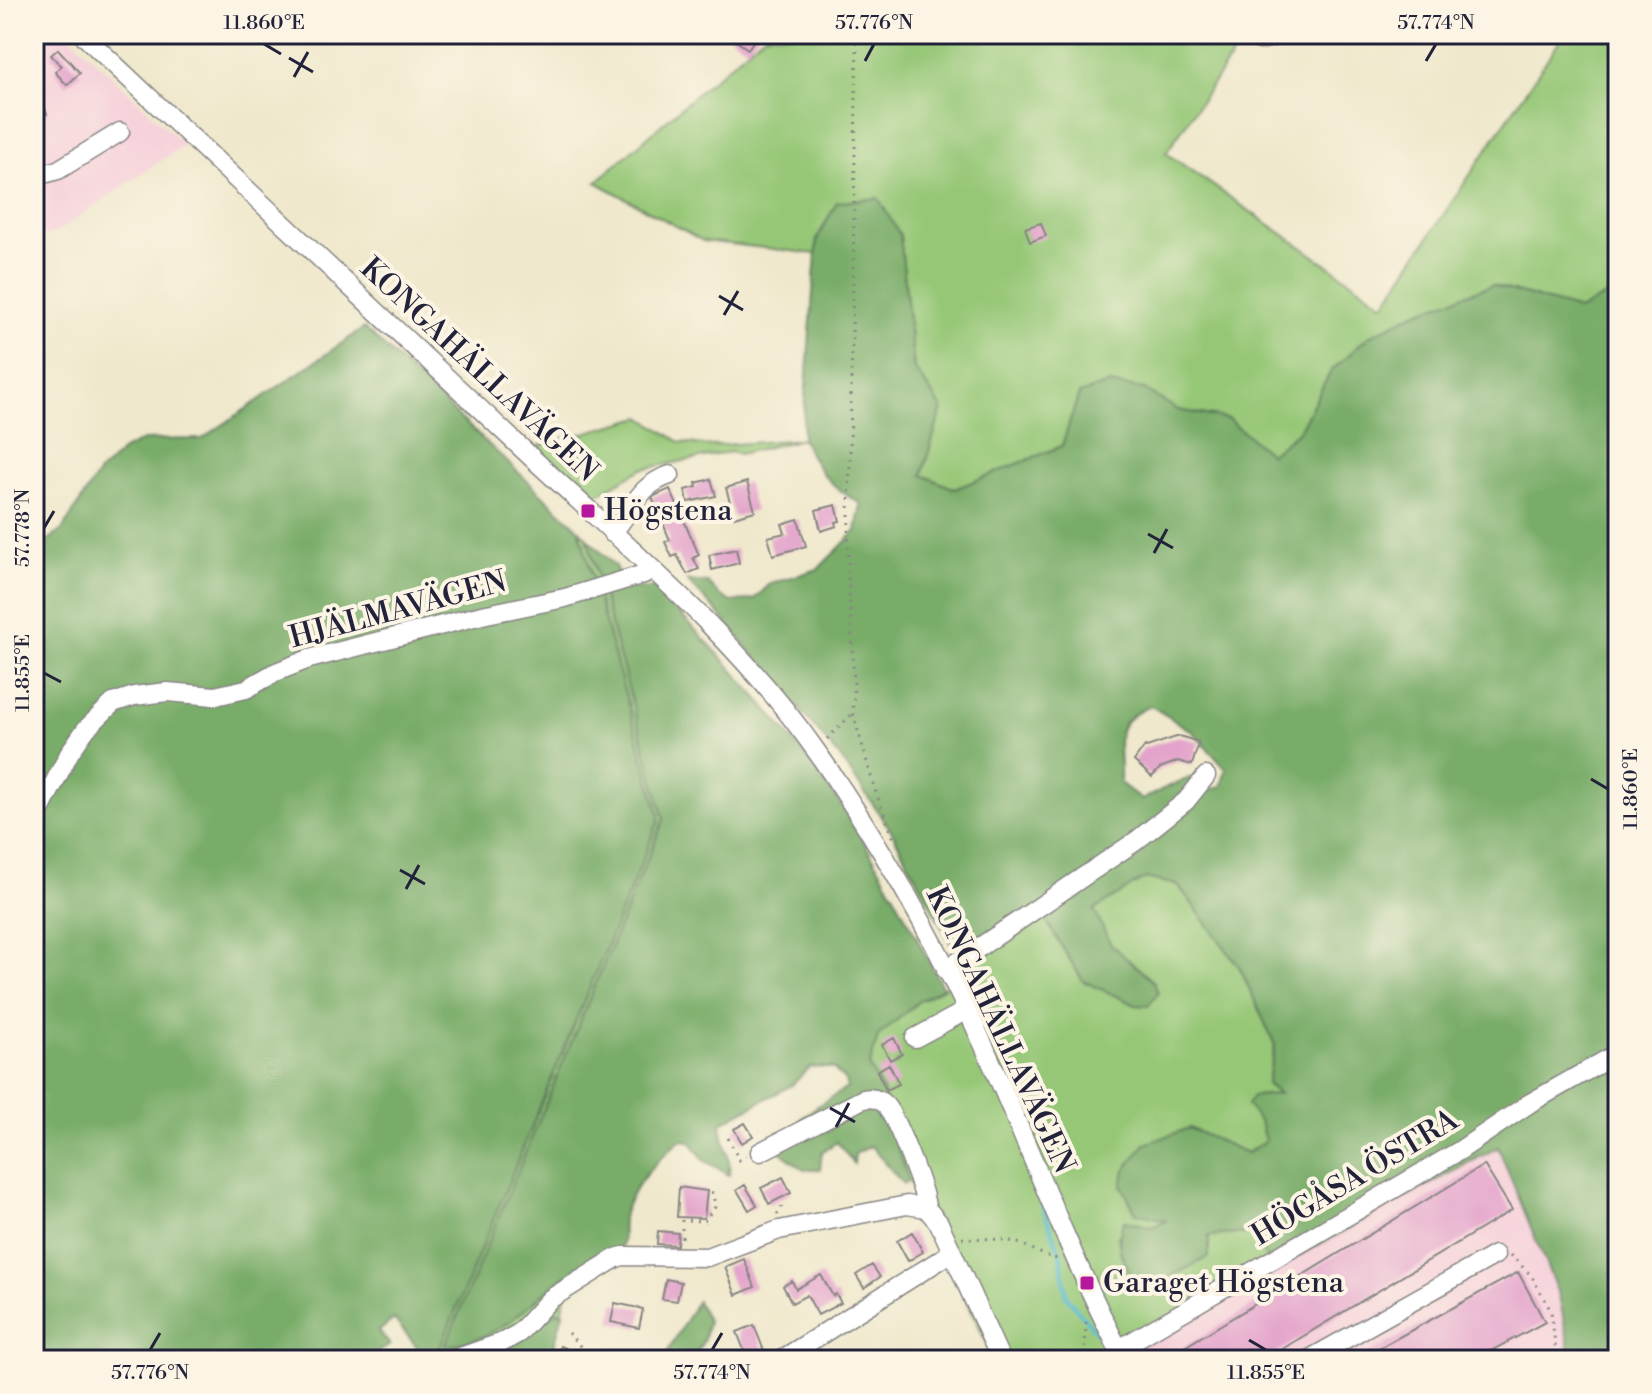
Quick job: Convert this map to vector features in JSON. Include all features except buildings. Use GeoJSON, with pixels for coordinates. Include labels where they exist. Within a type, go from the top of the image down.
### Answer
{"type":"FeatureCollection","features":[{"type":"Feature","properties":{"kind":"street","name":"KONGAHÄLLAVÄGEN"},"geometry":{"type":"LineString","coordinates":[[82,34],[650,568],[763,683],[815,749],[884,856],[967,1010],[1120,1356]]}},
{"type":"Feature","properties":{"kind":"street"},"geometry":{"type":"LineString","coordinates":[[1245,34],[1260,40],[1283,34]]}},
{"type":"Feature","properties":{"kind":"street"},"geometry":{"type":"LineString","coordinates":[[34,168],[48,173],[58,170],[120,132]]}},
{"type":"Feature","properties":{"kind":"street"},"geometry":{"type":"LineString","coordinates":[[612,533],[644,489],[652,481],[670,475]]}},
{"type":"Feature","properties":{"kind":"street","name":"HJÄLMAVÄGEN"},"geometry":{"type":"LineString","coordinates":[[34,822],[70,752],[86,729],[113,703],[134,696],[167,692],[215,696],[246,689],[276,672],[309,659],[482,615],[565,598],[644,574],[650,568]]}},
{"type":"Feature","properties":{"kind":"street"},"geometry":{"type":"LineString","coordinates":[[946,970],[1136,841],[1186,801],[1206,776]]}},
{"type":"Feature","properties":{"kind":"street"},"geometry":{"type":"LineString","coordinates":[[915,1038],[967,1010]]}},
{"type":"Feature","properties":{"kind":"street","name":"HÖGÅSA ÖSTRA"},"geometry":{"type":"LineString","coordinates":[[1120,1356],[1459,1151],[1530,1103],[1618,1053]]}},
{"type":"Feature","properties":{"kind":"street"},"geometry":{"type":"LineString","coordinates":[[760,1152],[863,1099],[874,1098],[886,1106],[893,1119],[921,1183],[926,1208]]}},
{"type":"Feature","properties":{"kind":"street"},"geometry":{"type":"LineString","coordinates":[[452,1360],[519,1333],[550,1299],[616,1258],[707,1257],[779,1230],[907,1205],[926,1208],[939,1223],[1001,1360]]}},
{"type":"Feature","properties":{"kind":"street"},"geometry":{"type":"LineString","coordinates":[[784,1358],[948,1245]]}},
{"type":"Feature","properties":{"kind":"street"},"geometry":{"type":"LineString","coordinates":[[1308,1360],[1495,1255]]}},
{"type":"Feature","properties":{"kind":"path"},"geometry":{"type":"LineString","coordinates":[[857,34],[848,575],[853,713],[875,790],[891,828],[894,842],[892,849],[884,856]]}},
{"type":"Feature","properties":{"kind":"path"},"geometry":{"type":"LineString","coordinates":[[815,749],[853,713]]}},
{"type":"Feature","properties":{"kind":"path"},"geometry":{"type":"LineString","coordinates":[[728,1138],[739,1160],[760,1152]]}},
{"type":"Feature","properties":{"kind":"path"},"geometry":{"type":"LineString","coordinates":[[682,1238],[682,1220],[704,1221],[715,1207],[713,1193],[709,1191]]}},
{"type":"Feature","properties":{"kind":"path"},"geometry":{"type":"LineString","coordinates":[[948,1245],[1009,1241],[1059,1259]]}},
{"type":"Feature","properties":{"kind":"path"},"geometry":{"type":"LineString","coordinates":[[1495,1255],[1506,1253],[1512,1256],[1531,1275],[1551,1311],[1557,1360]]}},
{"type":"Feature","properties":{"kind":"path"},"geometry":{"type":"LineString","coordinates":[[568,1333],[593,1360]]}},
{"type":"Feature","properties":{"kind":"path"},"geometry":{"type":"LineString","coordinates":[[1087,1335],[1085,1350],[1091,1360]]}},
{"type":"Feature","properties":{"kind":"shaded area"},"geometry":{"type":"Polygon","coordinates":[[[34,34],[68,34],[184,145],[60,230],[46,236],[34,226],[34,34]]]}},
{"type":"Feature","properties":{"kind":"shaded area"},"geometry":{"type":"Polygon","coordinates":[[[1498,1146],[1559,1296],[1572,1360],[1113,1360],[1498,1146]]]}},
{"type":"Feature","properties":{"kind":"green space"},"geometry":{"type":"Polygon","coordinates":[[[765,34],[1228,34],[1225,38],[1240,44],[1166,153],[1384,304],[1562,37],[1559,34],[1618,34],[1618,290],[1579,310],[1492,285],[1331,371],[1299,431],[1270,455],[1228,419],[1178,410],[1144,389],[1079,394],[1062,446],[955,489],[922,475],[942,408],[914,368],[900,235],[817,239],[816,254],[703,241],[596,182],[765,34]]]}},
{"type":"Feature","properties":{"kind":"green space"},"geometry":{"type":"Polygon","coordinates":[[[878,198],[900,235],[914,368],[942,408],[922,475],[955,489],[1062,446],[1079,394],[1109,384],[1144,389],[1178,410],[1228,419],[1270,454],[1299,431],[1331,371],[1369,336],[1417,312],[1492,285],[1579,310],[1618,290],[1618,1360],[1572,1360],[1559,1296],[1498,1147],[1274,1269],[1251,1233],[1209,1236],[1209,1257],[1164,1280],[1134,1281],[1119,1245],[1124,1221],[1153,1227],[1166,1220],[1136,1213],[1122,1186],[1125,1170],[1145,1144],[1189,1128],[1247,1153],[1265,1141],[1260,1122],[1247,1105],[1253,1096],[1279,1094],[1267,1084],[1275,1045],[1240,968],[1178,885],[1145,878],[1094,910],[1111,945],[1154,982],[1158,993],[1148,1006],[1136,1005],[1083,981],[1045,919],[964,969],[892,832],[839,756],[714,608],[687,581],[708,583],[731,602],[755,599],[770,584],[818,569],[856,531],[861,504],[826,477],[802,439],[817,239],[837,202],[878,198]],[[1151,706],[1128,719],[1120,736],[1120,783],[1142,800],[1190,778],[1206,790],[1221,787],[1226,769],[1193,732],[1151,706]]]}},
{"type":"Feature","properties":{"kind":"green space"},"geometry":{"type":"Polygon","coordinates":[[[364,328],[579,529],[660,818],[440,1348],[427,1359],[394,1319],[379,1331],[390,1345],[367,1359],[361,1355],[356,1360],[34,1360],[34,551],[62,530],[98,474],[123,450],[143,440],[202,439],[364,328]]]}},
{"type":"Feature","properties":{"kind":"green space"},"geometry":{"type":"Polygon","coordinates":[[[641,417],[680,442],[710,446],[802,439],[739,454],[731,452],[642,469],[596,495],[531,448],[641,417]]]}},
{"type":"Feature","properties":{"kind":"green space"},"geometry":{"type":"Polygon","coordinates":[[[579,529],[587,538],[664,818],[446,1346],[519,1312],[566,1273],[563,1313],[560,1311],[511,1347],[508,1360],[426,1360],[440,1348],[660,818],[579,529]]]}},
{"type":"Feature","properties":{"kind":"green space"},"geometry":{"type":"Polygon","coordinates":[[[587,538],[615,566],[624,588],[654,588],[727,664],[796,744],[867,846],[943,988],[920,1000],[878,1036],[869,1067],[884,1092],[888,1118],[909,1181],[903,1184],[871,1146],[855,1154],[854,1164],[837,1142],[822,1152],[820,1169],[804,1170],[774,1147],[798,1128],[802,1118],[847,1088],[833,1068],[810,1067],[792,1085],[721,1123],[729,1175],[704,1160],[690,1141],[681,1140],[648,1171],[630,1199],[624,1215],[621,1248],[601,1255],[566,1275],[521,1313],[487,1335],[445,1346],[664,819],[587,538]]]}},
{"type":"Feature","properties":{"kind":"green space"},"geometry":{"type":"Polygon","coordinates":[[[1145,878],[1178,885],[1240,968],[1275,1045],[1267,1084],[1280,1095],[1260,1122],[1266,1141],[1247,1153],[1189,1128],[1122,1186],[1136,1213],[1167,1220],[1118,1236],[1121,1255],[1134,1281],[1155,1280],[1182,1271],[1208,1257],[1208,1236],[1251,1233],[1274,1269],[1113,1360],[995,1360],[909,1181],[869,1068],[878,1036],[920,1000],[943,988],[964,969],[1045,919],[1083,981],[1136,1005],[1148,1006],[1154,982],[1111,945],[1093,909],[1145,878]]]}},
{"type":"Feature","properties":{"kind":"green space"},"geometry":{"type":"Polygon","coordinates":[[[697,1301],[708,1321],[694,1360],[663,1360],[697,1301]]]}},
{"type":"Feature","properties":{"kind":"green space"},"geometry":{"type":"Polygon","coordinates":[[[557,1311],[563,1313],[550,1360],[508,1360],[511,1347],[557,1311]]]}},
{"type":"Feature","properties":{"kind":"waterway"},"geometry":{"type":"LineString","coordinates":[[1042,1205],[1061,1255],[1066,1296],[1106,1344]]}},
{"type":"Feature","properties":{"kind":"place","name":"Högstena"},"geometry":{"type":"Point","coordinates":[588,511]}},
{"type":"Feature","properties":{"kind":"place","name":"Garaget Högstena"},"geometry":{"type":"Point","coordinates":[1087,1283]}}]}
